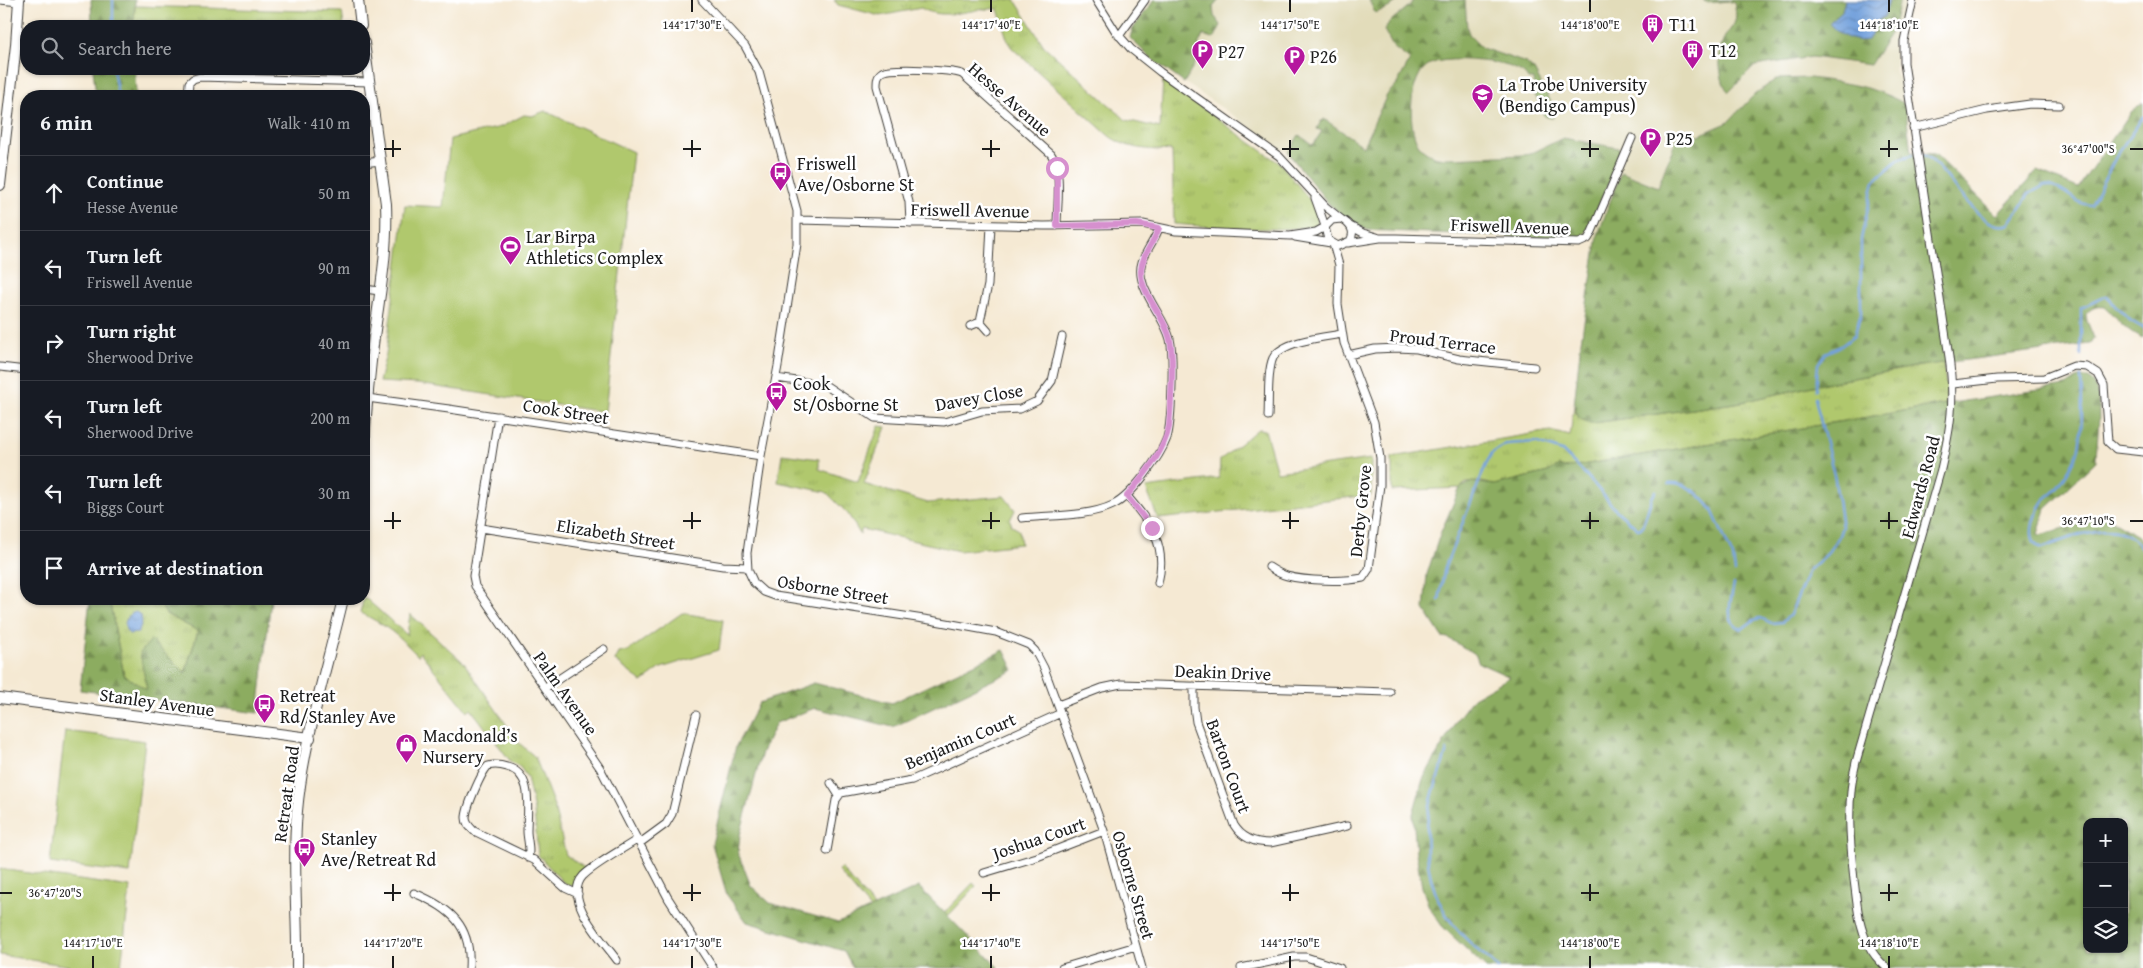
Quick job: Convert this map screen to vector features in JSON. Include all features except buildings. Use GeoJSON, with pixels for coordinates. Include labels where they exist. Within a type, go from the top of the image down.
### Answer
{"type":"FeatureCollection","features":[{"type":"Feature","properties":{"kind":"street"},"geometry":{"type":"LineString","coordinates":[[0,0],[19,1],[20,23]]}},
{"type":"Feature","properties":{"kind":"street"},"geometry":{"type":"LineString","coordinates":[[358,0],[360,20]]}},
{"type":"Feature","properties":{"kind":"street"},"geometry":{"type":"LineString","coordinates":[[702,0],[745,46],[759,72],[788,176],[798,220],[776,378],[761,456],[747,553],[747,567]]}},
{"type":"Feature","properties":{"kind":"street"},"geometry":{"type":"LineString","coordinates":[[1096,0],[1119,36],[1131,49],[1160,72],[1279,156],[1313,193],[1350,226],[1353,234],[1347,244],[1338,246],[1332,244],[1325,236],[1325,226],[1313,193]]}},
{"type":"Feature","properties":{"kind":"street"},"geometry":{"type":"LineString","coordinates":[[1119,36],[1145,0]]}},
{"type":"Feature","properties":{"kind":"street","name":"Edwards Road"},"geometry":{"type":"LineString","coordinates":[[1887,968],[1871,949],[1860,922],[1851,852],[1849,797],[1856,762],[1903,604],[1947,443],[1953,410],[1952,384],[1903,56],[1913,0]]}},
{"type":"Feature","properties":{"kind":"street"},"geometry":{"type":"LineString","coordinates":[[0,185],[20,52]]}},
{"type":"Feature","properties":{"kind":"street","name":"Hesse Avenue"},"geometry":{"type":"LineString","coordinates":[[910,223],[910,205],[877,86],[878,76],[885,70],[955,71],[968,78],[1054,158],[1058,174],[1057,226]]}},
{"type":"Feature","properties":{"kind":"street"},"geometry":{"type":"LineString","coordinates":[[368,75],[387,225],[370,373]]}},
{"type":"Feature","properties":{"kind":"street"},"geometry":{"type":"LineString","coordinates":[[188,90],[189,83],[193,79],[200,77],[369,82]]}},
{"type":"Feature","properties":{"kind":"street"},"geometry":{"type":"LineString","coordinates":[[1913,128],[1996,109],[2030,104],[2059,105]]}},
{"type":"Feature","properties":{"kind":"street","name":"Friswell Avenue"},"geometry":{"type":"LineString","coordinates":[[1347,244],[1380,238],[1574,244],[1584,241],[1588,239],[1594,228],[1632,138]]}},
{"type":"Feature","properties":{"kind":"street"},"geometry":{"type":"LineString","coordinates":[[370,162],[380,161]]}},
{"type":"Feature","properties":{"kind":"street"},"geometry":{"type":"LineString","coordinates":[[1325,226],[1332,220],[1341,219]]}},
{"type":"Feature","properties":{"kind":"street","name":"Friswell Avenue"},"geometry":{"type":"LineString","coordinates":[[798,220],[1057,226],[1137,224],[1204,233],[1290,236],[1332,244]]}},
{"type":"Feature","properties":{"kind":"street"},"geometry":{"type":"LineString","coordinates":[[980,322],[988,285],[991,225]]}},
{"type":"Feature","properties":{"kind":"street","name":"Friswell Avenue"},"geometry":{"type":"LineString","coordinates":[[1290,236],[1316,232],[1325,226]]}},
{"type":"Feature","properties":{"kind":"street","name":"Friswell Avenue"},"geometry":{"type":"LineString","coordinates":[[1350,226],[1363,233],[1380,238]]}},
{"type":"Feature","properties":{"kind":"street"},"geometry":{"type":"LineString","coordinates":[[1022,518],[1092,511],[1114,505],[1127,496],[1158,455],[1169,427],[1170,340],[1162,319],[1143,284],[1141,275],[1143,260],[1159,228]]}},
{"type":"Feature","properties":{"kind":"street","name":"Derby Grove"},"geometry":{"type":"LineString","coordinates":[[1332,244],[1339,265]]}},
{"type":"Feature","properties":{"kind":"street","name":"Derby Grove"},"geometry":{"type":"LineString","coordinates":[[1269,567],[1295,578],[1346,580],[1363,578],[1369,569],[1380,485],[1380,458],[1374,422],[1348,355],[1342,334],[1338,304],[1339,265],[1347,244]]}},
{"type":"Feature","properties":{"kind":"street"},"geometry":{"type":"LineString","coordinates":[[370,290],[380,291]]}},
{"type":"Feature","properties":{"kind":"street"},"geometry":{"type":"LineString","coordinates":[[970,326],[980,322]]}},
{"type":"Feature","properties":{"kind":"street"},"geometry":{"type":"LineString","coordinates":[[980,322],[988,331]]}},
{"type":"Feature","properties":{"kind":"street"},"geometry":{"type":"LineString","coordinates":[[1268,416],[1272,363],[1278,351],[1294,344],[1342,334]]}},
{"type":"Feature","properties":{"kind":"street","name":"Davey Close"},"geometry":{"type":"LineString","coordinates":[[776,378],[825,386],[875,418],[944,422],[982,412],[1020,409],[1037,401],[1052,382],[1062,337]]}},
{"type":"Feature","properties":{"kind":"street","name":"Proud Terrace"},"geometry":{"type":"LineString","coordinates":[[1348,355],[1380,348],[1404,348],[1458,358],[1534,367]]}},
{"type":"Feature","properties":{"kind":"street"},"geometry":{"type":"LineString","coordinates":[[1952,384],[1997,379],[2044,378],[2074,366],[2087,367],[2098,374],[2104,386],[2108,442],[2116,449],[2143,452]]}},
{"type":"Feature","properties":{"kind":"street"},"geometry":{"type":"LineString","coordinates":[[0,367],[20,369]]}},
{"type":"Feature","properties":{"kind":"street","name":"Cook Street"},"geometry":{"type":"LineString","coordinates":[[370,398],[761,456]]}},
{"type":"Feature","properties":{"kind":"street","name":"Palm Avenue"},"geometry":{"type":"LineString","coordinates":[[498,416],[473,576],[475,586],[600,768],[668,898],[713,968]]}},
{"type":"Feature","properties":{"kind":"street"},"geometry":{"type":"LineString","coordinates":[[1127,496],[1152,528],[1158,540],[1160,567],[1158,583]]}},
{"type":"Feature","properties":{"kind":"street","name":"Elizabeth Street"},"geometry":{"type":"LineString","coordinates":[[481,528],[723,566],[747,567]]}},
{"type":"Feature","properties":{"kind":"street","name":"Osborne Street"},"geometry":{"type":"LineString","coordinates":[[747,567],[751,579],[758,588],[775,596],[955,624],[996,632],[1028,644],[1040,658],[1104,831],[1142,968]]}},
{"type":"Feature","properties":{"kind":"street","name":"Retreat Road"},"geometry":{"type":"LineString","coordinates":[[297,968],[295,842],[300,783],[342,605]]}},
{"type":"Feature","properties":{"kind":"street"},"geometry":{"type":"LineString","coordinates":[[544,688],[604,649]]}},
{"type":"Feature","properties":{"kind":"street","name":"Deakin Drive"},"geometry":{"type":"LineString","coordinates":[[1058,705],[1102,688],[1116,685],[1390,692]]}},
{"type":"Feature","properties":{"kind":"street","name":"Barton Court"},"geometry":{"type":"LineString","coordinates":[[1194,686],[1196,722],[1234,825],[1243,836],[1261,844],[1270,844],[1347,826]]}},
{"type":"Feature","properties":{"kind":"street","name":"Stanley Avenue"},"geometry":{"type":"LineString","coordinates":[[0,698],[310,738]]}},
{"type":"Feature","properties":{"kind":"street","name":"Benjamin Court"},"geometry":{"type":"LineString","coordinates":[[838,794],[851,789],[912,780],[1061,713]]}},
{"type":"Feature","properties":{"kind":"street"},"geometry":{"type":"LineString","coordinates":[[618,960],[585,916],[578,894],[580,882],[585,874],[666,824],[672,814],[696,715]]}},
{"type":"Feature","properties":{"kind":"street"},"geometry":{"type":"LineString","coordinates":[[528,858],[530,853],[527,832],[529,812],[524,779],[520,772],[511,768],[498,765],[488,766],[482,774],[466,815],[467,824],[474,831],[539,864],[565,888],[578,894]]}},
{"type":"Feature","properties":{"kind":"street"},"geometry":{"type":"LineString","coordinates":[[826,851],[838,794],[831,782]]}},
{"type":"Feature","properties":{"kind":"street","name":"Joshua Court"},"geometry":{"type":"LineString","coordinates":[[984,873],[1038,857],[1104,831]]}},
{"type":"Feature","properties":{"kind":"street"},"geometry":{"type":"LineString","coordinates":[[414,893],[436,903],[461,926],[469,945],[468,968]]}},
{"type":"Feature","properties":{"kind":"street"},"geometry":{"type":"LineString","coordinates":[[1062,968],[1136,946]]}},
{"type":"Feature","properties":{"kind":"street"},"geometry":{"type":"LineString","coordinates":[[1242,968],[1306,956],[1340,968]]}},
{"type":"Feature","properties":{"kind":"shaded area","name":"La Trobe University (Bendigo Campus)"},"geometry":{"type":"Polygon","coordinates":[[[1154,0],[1906,0],[1898,33],[1895,68],[1905,104],[1885,93],[1754,95],[1729,122],[1699,135],[1677,137],[1658,187],[1621,173],[1597,239],[1376,232],[1353,224],[1329,204],[1290,154],[1163,68],[1135,44],[1130,38],[1132,30],[1154,0]]]}},
{"type":"Feature","properties":{"kind":"green space"},"geometry":{"type":"Polygon","coordinates":[[[91,0],[135,0],[134,20],[92,20],[91,0]]]}},
{"type":"Feature","properties":{"kind":"green space"},"geometry":{"type":"Polygon","coordinates":[[[834,0],[1015,0],[1044,46],[1126,120],[1160,128],[1163,80],[1282,165],[1316,208],[1318,224],[1308,227],[1272,229],[1174,224],[1172,151],[1146,149],[1122,144],[1108,135],[1012,48],[1008,42],[998,9],[939,14],[921,8],[880,16],[838,5],[834,0]]]}},
{"type":"Feature","properties":{"kind":"green space"},"geometry":{"type":"Polygon","coordinates":[[[1154,0],[1219,0],[1213,7],[1214,16],[1221,25],[1215,37],[1203,35],[1198,45],[1204,48],[1184,83],[1149,57],[1130,38],[1132,30],[1154,0]]]}},
{"type":"Feature","properties":{"kind":"green space"},"geometry":{"type":"Polygon","coordinates":[[[1369,0],[1399,0],[1388,8],[1375,13],[1369,0]]]}},
{"type":"Feature","properties":{"kind":"green space"},"geometry":{"type":"Polygon","coordinates":[[[1414,0],[1465,0],[1467,28],[1470,36],[1482,48],[1526,63],[1534,70],[1552,104],[1553,118],[1542,113],[1535,96],[1534,79],[1528,79],[1523,73],[1514,68],[1480,61],[1444,60],[1436,62],[1423,70],[1417,79],[1412,104],[1413,130],[1416,140],[1424,151],[1434,156],[1445,158],[1523,155],[1530,154],[1563,138],[1619,148],[1621,154],[1587,231],[1580,238],[1367,230],[1353,224],[1329,204],[1288,153],[1299,135],[1313,145],[1322,131],[1317,129],[1324,119],[1363,146],[1387,95],[1397,84],[1410,60],[1393,47],[1384,30],[1414,0]]]}},
{"type":"Feature","properties":{"kind":"green space"},"geometry":{"type":"Polygon","coordinates":[[[1703,0],[1845,0],[1843,11],[1873,33],[1879,20],[1884,17],[1889,0],[1900,0],[1893,29],[1870,65],[1812,57],[1755,66],[1729,92],[1720,70],[1720,57],[1723,40],[1736,18],[1734,3],[1728,1],[1707,3],[1703,0]]]}},
{"type":"Feature","properties":{"kind":"green space"},"geometry":{"type":"Polygon","coordinates":[[[135,6],[342,12],[343,20],[134,20],[135,6]]]}},
{"type":"Feature","properties":{"kind":"green space"},"geometry":{"type":"Polygon","coordinates":[[[94,75],[135,75],[136,90],[95,90],[94,75]]]}},
{"type":"Feature","properties":{"kind":"green space"},"geometry":{"type":"Polygon","coordinates":[[[1810,78],[1870,89],[1905,104],[1911,152],[1935,154],[1997,215],[2037,171],[2078,188],[2131,112],[2143,102],[2143,338],[2127,329],[2105,307],[2097,307],[2086,314],[2094,338],[2090,344],[1920,366],[1826,383],[1742,402],[1594,423],[1589,423],[1579,418],[1574,406],[1581,341],[1598,235],[1621,172],[1658,187],[1677,137],[1699,135],[1727,123],[1754,95],[1776,79],[1810,78]]]}},
{"type":"Feature","properties":{"kind":"green space","name":"Lar Birpa Athletics Complex"},"geometry":{"type":"Polygon","coordinates":[[[545,111],[633,152],[605,412],[418,384],[379,382],[386,354],[405,205],[443,207],[450,139],[501,127],[524,115],[532,116],[545,111]]]}},
{"type":"Feature","properties":{"kind":"green space"},"geometry":{"type":"Polygon","coordinates":[[[1943,362],[1947,391],[1945,404],[1564,468],[1559,466],[1548,472],[1495,485],[1482,482],[1466,483],[1460,488],[1392,491],[1392,457],[1550,431],[1570,436],[1574,406],[1576,414],[1594,423],[1742,402],[1826,383],[1943,362]]]}},
{"type":"Feature","properties":{"kind":"green space"},"geometry":{"type":"Polygon","coordinates":[[[2078,378],[2089,378],[2094,385],[2099,405],[2096,461],[2046,509],[2038,534],[2105,517],[2138,536],[2143,544],[2143,968],[1486,968],[1442,926],[1429,907],[1422,887],[1416,853],[1413,814],[1423,779],[1458,718],[1473,698],[1510,677],[1479,663],[1476,655],[1448,638],[1442,637],[1424,609],[1427,574],[1440,534],[1460,488],[1472,482],[1495,485],[1548,472],[1559,466],[1564,468],[1945,404],[2066,386],[2078,378]]]}},
{"type":"Feature","properties":{"kind":"green space"},"geometry":{"type":"Polygon","coordinates":[[[879,426],[886,427],[864,484],[928,503],[1004,496],[1015,510],[1010,520],[1012,526],[1019,530],[1021,544],[959,551],[862,529],[860,534],[848,514],[826,492],[778,482],[782,454],[819,459],[819,469],[858,482],[879,426]]]}},
{"type":"Feature","properties":{"kind":"green space"},"geometry":{"type":"Polygon","coordinates":[[[1258,429],[1265,430],[1277,472],[1371,459],[1371,495],[1158,519],[1146,488],[1219,478],[1220,460],[1258,429]]]}},
{"type":"Feature","properties":{"kind":"green space"},"geometry":{"type":"Polygon","coordinates":[[[370,602],[407,635],[410,614],[464,663],[519,743],[535,757],[553,803],[566,855],[586,869],[576,884],[570,886],[562,881],[538,855],[534,811],[527,777],[520,767],[511,762],[471,709],[468,712],[420,652],[418,656],[392,632],[377,621],[360,613],[362,605],[370,605],[370,602]]]}},
{"type":"Feature","properties":{"kind":"green space"},"geometry":{"type":"Polygon","coordinates":[[[89,605],[110,605],[124,675],[147,690],[140,653],[151,640],[185,673],[198,631],[166,614],[161,605],[270,605],[258,713],[80,690],[89,605]]]}},
{"type":"Feature","properties":{"kind":"green space"},"geometry":{"type":"Polygon","coordinates":[[[110,605],[161,605],[166,614],[198,631],[185,673],[147,691],[124,675],[110,605]]]}},
{"type":"Feature","properties":{"kind":"green space"},"geometry":{"type":"Polygon","coordinates":[[[682,613],[723,620],[719,650],[661,668],[642,682],[615,661],[619,653],[628,651],[682,613]]]}},
{"type":"Feature","properties":{"kind":"green space"},"geometry":{"type":"Polygon","coordinates":[[[1004,650],[1014,670],[893,727],[815,708],[776,723],[762,752],[740,835],[738,853],[751,886],[770,903],[838,923],[919,887],[999,968],[853,968],[844,951],[747,922],[727,895],[712,844],[736,746],[759,703],[814,683],[892,703],[1004,650]]]}},
{"type":"Feature","properties":{"kind":"green space"},"geometry":{"type":"Polygon","coordinates":[[[65,731],[145,741],[130,873],[50,863],[65,731]]]}},
{"type":"Feature","properties":{"kind":"green space"},"geometry":{"type":"Polygon","coordinates":[[[841,868],[874,907],[870,909],[838,870],[841,868]]]}},
{"type":"Feature","properties":{"kind":"green space"},"geometry":{"type":"Polygon","coordinates":[[[0,869],[130,887],[121,968],[83,968],[0,955],[0,869]]]}},
{"type":"Feature","properties":{"kind":"green space"},"geometry":{"type":"Polygon","coordinates":[[[973,883],[976,886],[948,916],[944,913],[973,883]]]}},
{"type":"Feature","properties":{"kind":"water"},"geometry":{"type":"Polygon","coordinates":[[[1845,0],[1889,0],[1884,17],[1879,20],[1868,40],[1862,41],[1846,37],[1829,23],[1842,11],[1845,0]]]}},
{"type":"Feature","properties":{"kind":"water"},"geometry":{"type":"Polygon","coordinates":[[[136,612],[141,615],[142,622],[138,633],[129,634],[125,626],[126,620],[131,613],[136,612]]]}},
{"type":"Feature","properties":{"kind":"waterway"},"geometry":{"type":"LineString","coordinates":[[113,0],[113,20]]}},
{"type":"Feature","properties":{"kind":"waterway"},"geometry":{"type":"LineString","coordinates":[[114,75],[117,90]]}},
{"type":"Feature","properties":{"kind":"waterway"},"geometry":{"type":"LineString","coordinates":[[1921,154],[1930,158],[1974,209],[1986,219],[1997,225],[2009,224],[2029,194],[2045,185],[2059,189],[2081,203],[2091,205],[2118,153],[2143,117]]}},
{"type":"Feature","properties":{"kind":"waterway"},"geometry":{"type":"LineString","coordinates":[[1816,390],[1818,364],[1825,353],[1841,346],[1854,336],[1861,314],[1861,239],[1874,181],[1899,159],[1912,155]]}},
{"type":"Feature","properties":{"kind":"waterway"},"geometry":{"type":"LineString","coordinates":[[2081,355],[2081,308],[2106,296],[2131,321],[2143,328]]}},
{"type":"Feature","properties":{"kind":"waterway"},"geometry":{"type":"LineString","coordinates":[[2081,377],[2082,427],[2077,454],[2061,483],[2038,509],[2033,521],[2033,540],[2042,548],[2081,534],[2110,530],[2123,533],[2134,539],[2143,551]]}},
{"type":"Feature","properties":{"kind":"waterway"},"geometry":{"type":"LineString","coordinates":[[1734,584],[1730,616],[1736,626],[1742,629],[1754,620],[1761,618],[1771,623],[1782,622],[1790,615],[1809,570],[1826,555],[1838,538],[1842,527],[1835,479],[1815,398]]}},
{"type":"Feature","properties":{"kind":"waterway"},"geometry":{"type":"LineString","coordinates":[[1439,600],[1445,567],[1487,462],[1492,453],[1506,444],[1535,442],[1562,451],[1587,476],[1618,512],[1638,529],[1643,524],[1651,499],[1656,491]]}},
{"type":"Feature","properties":{"kind":"waterway"},"geometry":{"type":"LineString","coordinates":[[1669,483],[1688,487],[1704,500],[1712,510],[1733,557],[1735,572]]}},
{"type":"Feature","properties":{"kind":"waterway"},"geometry":{"type":"LineString","coordinates":[[1447,750],[1428,818],[1427,852],[1429,868],[1438,900],[1446,914],[1471,944],[1498,968]]}},
{"type":"Feature","properties":{"kind":"place","name":"T11"},"geometry":{"type":"Point","coordinates":[1653,43]}},
{"type":"Feature","properties":{"kind":"place","name":"T12"},"geometry":{"type":"Point","coordinates":[1693,69]}},
{"type":"Feature","properties":{"kind":"place","name":"P27"},"geometry":{"type":"Point","coordinates":[1202,70]}},
{"type":"Feature","properties":{"kind":"place","name":"P26"},"geometry":{"type":"Point","coordinates":[1294,75]}},
{"type":"Feature","properties":{"kind":"place","name":"La Trobe University (Bendigo Campus)"},"geometry":{"type":"Point","coordinates":[1483,113]}},
{"type":"Feature","properties":{"kind":"place","name":"P25"},"geometry":{"type":"Point","coordinates":[1650,157]}},
{"type":"Feature","properties":{"kind":"place","name":"Friswell Ave/Osborne St"},"geometry":{"type":"Point","coordinates":[781,192]}},
{"type":"Feature","properties":{"kind":"place","name":"Lar Birpa Athletics Complex"},"geometry":{"type":"Point","coordinates":[510,265]}},
{"type":"Feature","properties":{"kind":"place","name":"Cook St/Osborne St"},"geometry":{"type":"Point","coordinates":[777,412]}},
{"type":"Feature","properties":{"kind":"place","name":"Retreat Rd/Stanley Ave"},"geometry":{"type":"Point","coordinates":[264,724]}},
{"type":"Feature","properties":{"kind":"place","name":"Macdonald’s Nursery"},"geometry":{"type":"Point","coordinates":[407,764]}},
{"type":"Feature","properties":{"kind":"place","name":"Stanley Ave/Retreat Rd"},"geometry":{"type":"Point","coordinates":[305,867]}},
{"type":"Feature","properties":{"kind":"route"},"geometry":{"type":"LineString","coordinates":[[1057,168],[1057,226],[1143,224],[1159,228],[1143,260],[1141,275],[1143,284],[1166,327],[1170,340],[1170,421],[1163,447],[1127,496],[1152,528]]}}]}
